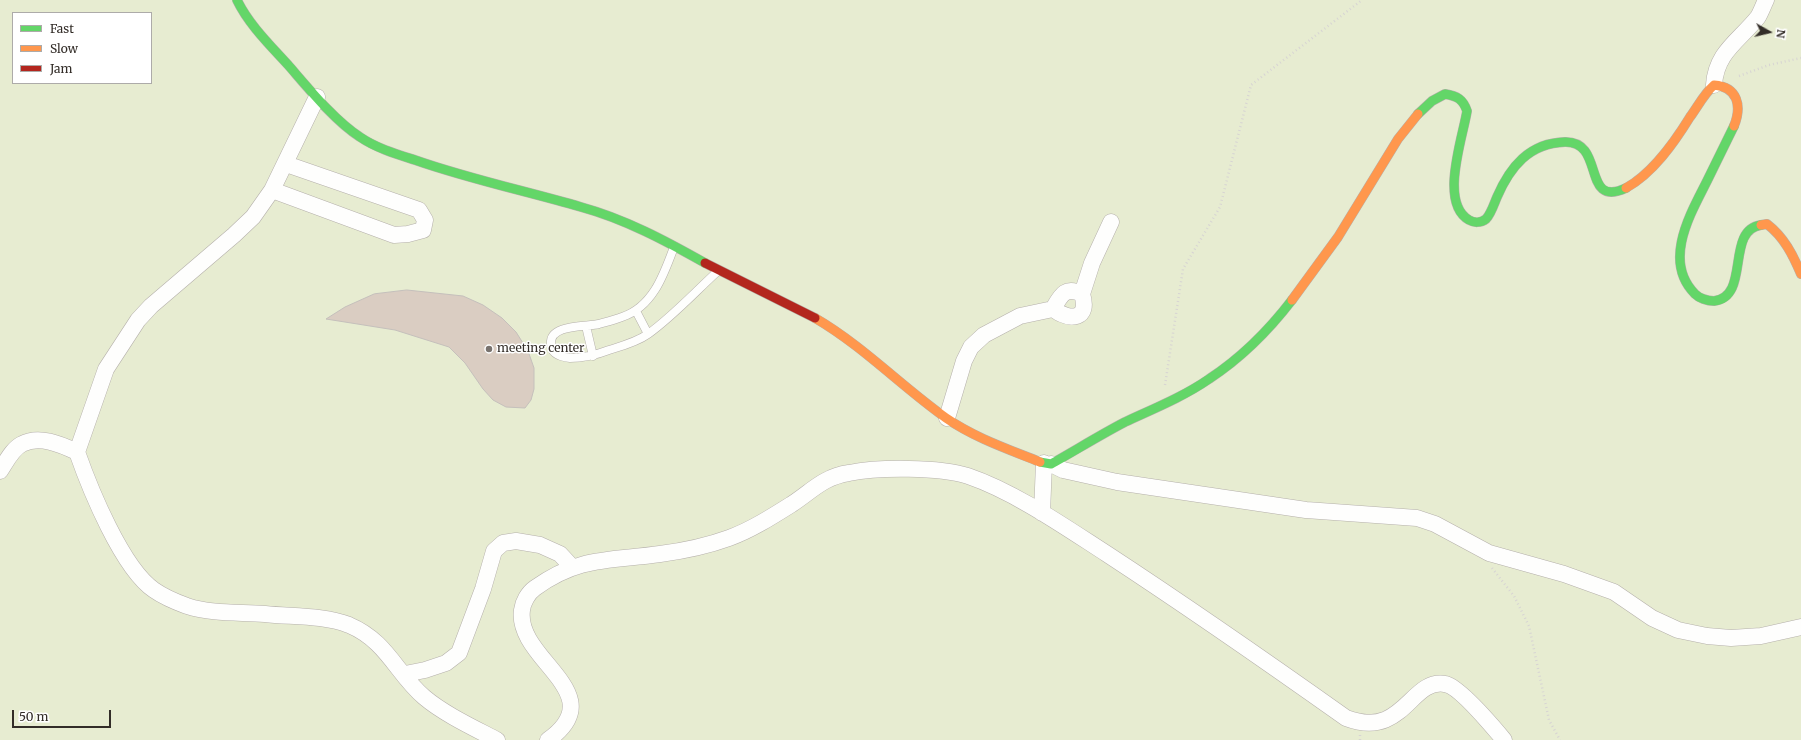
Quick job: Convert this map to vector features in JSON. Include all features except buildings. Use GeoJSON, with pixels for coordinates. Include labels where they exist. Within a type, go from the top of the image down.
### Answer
{"type":"FeatureCollection","features":[{"type":"Feature","properties":{"kind":"street"},"geometry":{"type":"LineString","coordinates":[[237,0],[242,10],[263,37],[317,97],[351,131],[361,138],[388,151],[437,168],[583,207],[617,219],[675,246],[719,271],[800,310],[840,334],[947,418],[987,441],[1063,470],[1125,483],[1306,510],[1417,518],[1435,524],[1489,553],[1564,574],[1614,592],[1652,618],[1678,630],[1707,636],[1731,638],[1761,636],[1801,627]]}},
{"type":"Feature","properties":{"kind":"street"},"geometry":{"type":"LineString","coordinates":[[1714,85],[1720,60],[1759,16],[1766,0]]}},
{"type":"Feature","properties":{"kind":"street"},"geometry":{"type":"LineString","coordinates":[[1048,464],[1208,380],[1237,358],[1263,334],[1291,303],[1328,252],[1394,144],[1418,114],[1440,96],[1445,94],[1459,97],[1464,102],[1467,111],[1455,175],[1454,189],[1460,212],[1464,217],[1471,221],[1478,221],[1484,220],[1490,213],[1508,172],[1522,156],[1538,148],[1556,143],[1576,142],[1585,149],[1596,180],[1602,189],[1610,192],[1620,191],[1638,180],[1664,154],[1689,120],[1704,93],[1714,85],[1725,85],[1736,97],[1738,108],[1735,124],[1684,228],[1681,248],[1682,266],[1687,285],[1695,295],[1707,301],[1715,302],[1726,298],[1732,291],[1741,244],[1747,233],[1756,226],[1767,224],[1776,230],[1790,249],[1801,274]]}},
{"type":"Feature","properties":{"kind":"street"},"geometry":{"type":"LineString","coordinates":[[317,97],[286,164],[272,190],[248,222],[151,306],[138,320],[106,369],[76,452],[88,482],[121,547],[136,572],[154,589],[169,598],[188,606],[211,611],[327,619],[348,625],[363,632],[381,645],[424,697],[497,740]]}},
{"type":"Feature","properties":{"kind":"street"},"geometry":{"type":"LineString","coordinates":[[272,190],[394,235],[408,234],[423,230],[425,220],[419,210],[286,164]]}},
{"type":"Feature","properties":{"kind":"street"},"geometry":{"type":"LineString","coordinates":[[1053,309],[1062,316],[1070,317],[1080,315],[1084,311],[1085,303],[1082,294],[1092,263],[1111,222]]}},
{"type":"Feature","properties":{"kind":"street"},"geometry":{"type":"LineString","coordinates":[[947,418],[964,361],[971,347],[984,334],[1020,316],[1053,309],[1060,297],[1067,291],[1075,290],[1082,294]]}},
{"type":"Feature","properties":{"kind":"street"},"geometry":{"type":"LineString","coordinates":[[0,471],[13,452],[22,444],[37,440],[59,444],[76,452]]}},
{"type":"Feature","properties":{"kind":"street"},"geometry":{"type":"LineString","coordinates":[[1042,513],[1048,464]]}},
{"type":"Feature","properties":{"kind":"street"},"geometry":{"type":"LineString","coordinates":[[548,740],[560,730],[566,722],[571,706],[570,696],[566,688],[536,651],[524,632],[521,620],[522,607],[526,598],[533,589],[572,567],[591,561],[660,554],[701,546],[732,537],[789,505],[821,481],[846,473],[876,469],[941,471],[966,475],[989,484],[1042,513],[1147,580],[1346,718],[1360,724],[1377,723],[1392,718],[1404,710],[1419,693],[1431,684],[1446,684],[1458,691],[1504,740]]}},
{"type":"Feature","properties":{"kind":"street"},"geometry":{"type":"LineString","coordinates":[[404,674],[425,670],[456,657],[459,653],[483,589],[494,551],[503,543],[516,541],[540,545],[560,554],[572,567]]}},
{"type":"Feature","properties":{"kind":"lane"},"geometry":{"type":"LineString","coordinates":[[675,246],[656,290],[636,311],[623,317],[586,326],[565,328],[554,334],[550,341],[551,348],[555,354],[566,358],[593,356],[629,344],[648,334],[719,271]]}},
{"type":"Feature","properties":{"kind":"lane"},"geometry":{"type":"LineString","coordinates":[[636,311],[648,334]]}},
{"type":"Feature","properties":{"kind":"lane"},"geometry":{"type":"LineString","coordinates":[[586,326],[593,356]]}},
{"type":"Feature","properties":{"kind":"path"},"geometry":{"type":"LineString","coordinates":[[1162,405],[1183,269],[1220,207],[1251,85],[1362,0]]}},
{"type":"Feature","properties":{"kind":"path"},"geometry":{"type":"LineString","coordinates":[[1714,85],[1769,65],[1801,58]]}},
{"type":"Feature","properties":{"kind":"path"},"geometry":{"type":"LineString","coordinates":[[1491,568],[1514,596],[1529,626],[1549,720],[1560,740]]}},
{"type":"Feature","properties":{"kind":"green space"},"geometry":{"type":"Polygon","coordinates":[[[0,0],[1801,0],[1801,740],[0,740],[0,0]]]}},
{"type":"Feature","properties":{"kind":"traffic: fast"},"geometry":{"type":"LineString","coordinates":[[237,0],[254,27],[332,114],[366,141],[386,150],[435,167],[597,212],[629,224],[705,263]]}},
{"type":"Feature","properties":{"kind":"traffic: fast"},"geometry":{"type":"LineString","coordinates":[[1418,114],[1432,101],[1445,94],[1459,99],[1464,104],[1467,111],[1455,169],[1454,185],[1455,199],[1460,212],[1471,221],[1480,222],[1488,217],[1502,186],[1522,159],[1531,152],[1552,143],[1565,142],[1578,145],[1586,152],[1598,182],[1603,190],[1612,192],[1626,188]]}},
{"type":"Feature","properties":{"kind":"traffic: fast"},"geometry":{"type":"LineString","coordinates":[[1734,126],[1687,222],[1683,237],[1680,252],[1681,267],[1685,281],[1695,294],[1701,298],[1711,301],[1725,297],[1732,288],[1736,277],[1740,250],[1744,238],[1750,230],[1761,225]]}},
{"type":"Feature","properties":{"kind":"traffic: fast"},"geometry":{"type":"LineString","coordinates":[[1040,462],[1051,464],[1106,432],[1189,391],[1221,371],[1264,333],[1292,300]]}},
{"type":"Feature","properties":{"kind":"traffic: slow"},"geometry":{"type":"LineString","coordinates":[[1626,188],[1636,182],[1662,157],[1704,96],[1714,85],[1728,89],[1736,99],[1738,111],[1734,126]]}},
{"type":"Feature","properties":{"kind":"traffic: slow"},"geometry":{"type":"LineString","coordinates":[[1292,300],[1338,237],[1398,139],[1418,114]]}},
{"type":"Feature","properties":{"kind":"traffic: slow"},"geometry":{"type":"LineString","coordinates":[[1761,225],[1767,224],[1783,241],[1791,253],[1801,274]]}},
{"type":"Feature","properties":{"kind":"traffic: slow"},"geometry":{"type":"LineString","coordinates":[[815,318],[849,341],[946,418],[992,443],[1040,462]]}},
{"type":"Feature","properties":{"kind":"traffic: jam"},"geometry":{"type":"LineString","coordinates":[[705,263],[815,318]]}},
{"type":"Feature","properties":{"kind":"place","name":"meeting center"},"geometry":{"type":"Point","coordinates":[489,349]}}]}
